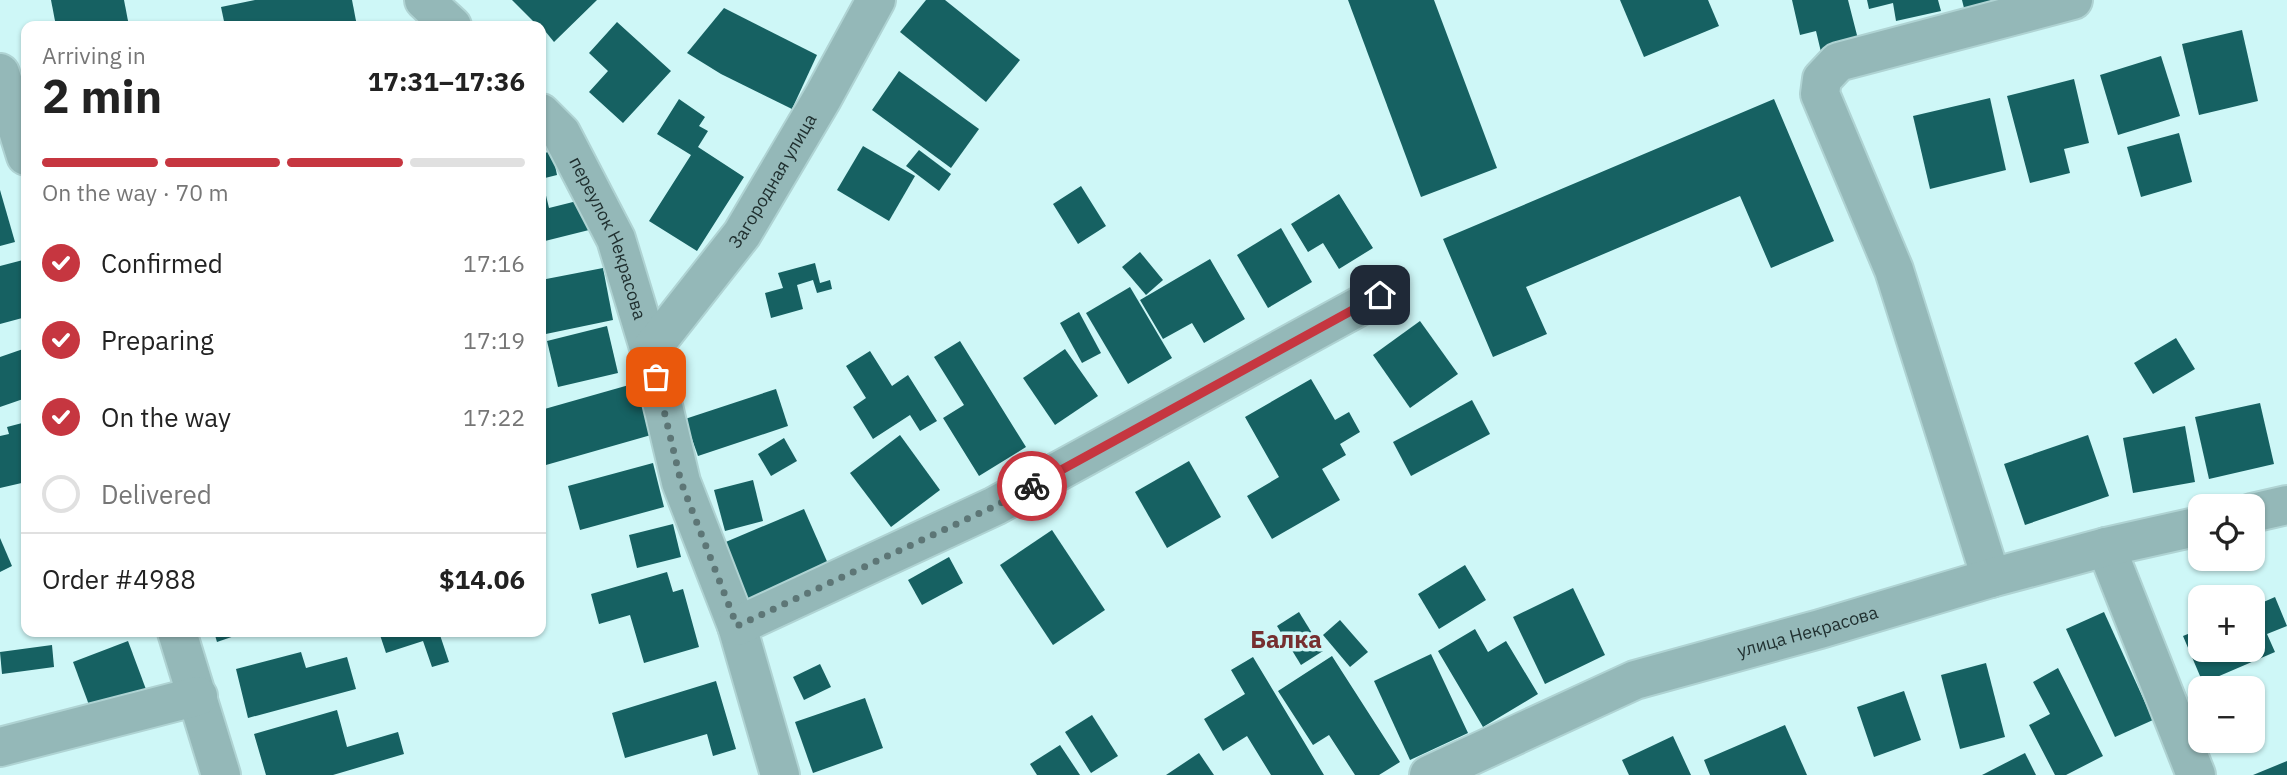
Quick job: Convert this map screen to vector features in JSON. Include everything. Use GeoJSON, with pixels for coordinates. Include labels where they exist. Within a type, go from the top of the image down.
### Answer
{"type":"FeatureCollection","features":[{"type":"Feature","properties":{"kind":"street"},"geometry":{"type":"LineString","coordinates":[[424,0],[447,21]]}},
{"type":"Feature","properties":{"kind":"street","name":"Загородная улица"},"geometry":{"type":"LineString","coordinates":[[650,351],[742,234],[823,97],[876,0]]}},
{"type":"Feature","properties":{"kind":"street"},"geometry":{"type":"LineString","coordinates":[[1992,578],[1894,270],[1820,94],[1822,79],[1838,62],[2073,0]]}},
{"type":"Feature","properties":{"kind":"street"},"geometry":{"type":"LineString","coordinates":[[0,73],[21,140]]}},
{"type":"Feature","properties":{"kind":"street","name":"переулок Некрасова"},"geometry":{"type":"LineString","coordinates":[[546,118],[561,132],[616,239],[650,351],[681,482],[737,626],[780,775]]}},
{"type":"Feature","properties":{"kind":"street"},"geometry":{"type":"LineString","coordinates":[[737,626],[995,506],[1380,295]]}},
{"type":"Feature","properties":{"kind":"street"},"geometry":{"type":"LineString","coordinates":[[2265,510],[2287,505]]}},
{"type":"Feature","properties":{"kind":"street","name":"улица Некрасова"},"geometry":{"type":"LineString","coordinates":[[1429,775],[1635,680],[1992,578],[2106,547],[2188,529]]}},
{"type":"Feature","properties":{"kind":"street"},"geometry":{"type":"LineString","coordinates":[[2106,547],[2196,775]]}},
{"type":"Feature","properties":{"kind":"street"},"geometry":{"type":"LineString","coordinates":[[179,637],[221,775]]}},
{"type":"Feature","properties":{"kind":"street"},"geometry":{"type":"LineString","coordinates":[[0,747],[198,696]]}},
{"type":"Feature","properties":{"kind":"building"},"geometry":{"type":"Polygon","coordinates":[[[51,0],[124,0],[128,21],[55,21],[51,0]]]}},
{"type":"Feature","properties":{"kind":"building"},"geometry":{"type":"Polygon","coordinates":[[[255,0],[352,0],[356,21],[224,21],[221,7],[255,0]]]}},
{"type":"Feature","properties":{"kind":"building"},"geometry":{"type":"Polygon","coordinates":[[[512,0],[597,0],[554,42],[546,32],[546,21],[533,21],[512,0]]]}},
{"type":"Feature","properties":{"kind":"building"},"geometry":{"type":"Polygon","coordinates":[[[926,0],[945,0],[1020,60],[986,102],[900,32],[926,0]]]}},
{"type":"Feature","properties":{"kind":"building"},"geometry":{"type":"Polygon","coordinates":[[[1348,0],[1434,0],[1497,168],[1421,197],[1348,0]]]}},
{"type":"Feature","properties":{"kind":"building"},"geometry":{"type":"Polygon","coordinates":[[[1620,0],[1708,0],[1719,26],[1644,57],[1620,0]]]}},
{"type":"Feature","properties":{"kind":"building"},"geometry":{"type":"Polygon","coordinates":[[[1792,0],[1848,0],[1859,43],[1821,52],[1816,31],[1800,35],[1792,0]]]}},
{"type":"Feature","properties":{"kind":"building"},"geometry":{"type":"Polygon","coordinates":[[[1867,0],[1938,0],[1941,11],[1896,21],[1893,3],[1869,9],[1867,0]]]}},
{"type":"Feature","properties":{"kind":"building"},"geometry":{"type":"Polygon","coordinates":[[[1962,0],[1992,0],[1992,1],[1964,8],[1962,0]]]}},
{"type":"Feature","properties":{"kind":"building"},"geometry":{"type":"Polygon","coordinates":[[[724,8],[817,55],[792,109],[721,74],[687,53],[724,8]]]}},
{"type":"Feature","properties":{"kind":"building"},"geometry":{"type":"Polygon","coordinates":[[[617,22],[671,71],[623,123],[589,92],[608,71],[589,53],[617,22]]]}},
{"type":"Feature","properties":{"kind":"building"},"geometry":{"type":"Polygon","coordinates":[[[2242,30],[2258,101],[2199,115],[2182,44],[2242,30]]]}},
{"type":"Feature","properties":{"kind":"building"},"geometry":{"type":"Polygon","coordinates":[[[2161,56],[2180,116],[2118,135],[2100,75],[2161,56]]]}},
{"type":"Feature","properties":{"kind":"building"},"geometry":{"type":"Polygon","coordinates":[[[899,71],[979,129],[951,168],[872,110],[899,71]]]}},
{"type":"Feature","properties":{"kind":"building"},"geometry":{"type":"Polygon","coordinates":[[[2074,79],[2089,143],[2064,149],[2070,173],[2030,183],[2007,96],[2074,79]]]}},
{"type":"Feature","properties":{"kind":"building"},"geometry":{"type":"Polygon","coordinates":[[[1990,98],[2006,170],[1930,189],[1913,116],[1990,98]]]}},
{"type":"Feature","properties":{"kind":"building"},"geometry":{"type":"Polygon","coordinates":[[[679,99],[705,117],[699,126],[708,131],[698,147],[744,177],[697,251],[649,221],[691,155],[657,134],[679,99]]]}},
{"type":"Feature","properties":{"kind":"building"},"geometry":{"type":"Polygon","coordinates":[[[1774,99],[1834,241],[1771,268],[1740,196],[1526,287],[1547,334],[1493,357],[1443,239],[1774,99]]]}},
{"type":"Feature","properties":{"kind":"building"},"geometry":{"type":"Polygon","coordinates":[[[2179,133],[2192,182],[2141,197],[2127,147],[2179,133]]]}},
{"type":"Feature","properties":{"kind":"building"},"geometry":{"type":"Polygon","coordinates":[[[863,146],[915,176],[889,221],[837,190],[863,146]]]}},
{"type":"Feature","properties":{"kind":"building"},"geometry":{"type":"Polygon","coordinates":[[[919,150],[951,174],[939,191],[906,166],[919,150]]]}},
{"type":"Feature","properties":{"kind":"building"},"geometry":{"type":"Polygon","coordinates":[[[552,151],[557,175],[546,178],[546,153],[552,151]]]}},
{"type":"Feature","properties":{"kind":"building"},"geometry":{"type":"Polygon","coordinates":[[[1081,186],[1106,226],[1078,244],[1053,204],[1081,186]]]}},
{"type":"Feature","properties":{"kind":"building"},"geometry":{"type":"Polygon","coordinates":[[[0,190],[15,242],[0,246],[0,190]]]}},
{"type":"Feature","properties":{"kind":"building"},"geometry":{"type":"Polygon","coordinates":[[[1339,194],[1373,248],[1339,269],[1323,243],[1308,252],[1291,224],[1339,194]]]}},
{"type":"Feature","properties":{"kind":"building"},"geometry":{"type":"Polygon","coordinates":[[[546,196],[549,208],[589,198],[597,228],[546,241],[546,196]]]}},
{"type":"Feature","properties":{"kind":"building"},"geometry":{"type":"Polygon","coordinates":[[[1281,228],[1312,282],[1268,308],[1237,255],[1281,228]]]}},
{"type":"Feature","properties":{"kind":"building"},"geometry":{"type":"Polygon","coordinates":[[[1140,252],[1163,280],[1146,295],[1122,267],[1140,252]]]}},
{"type":"Feature","properties":{"kind":"building"},"geometry":{"type":"Polygon","coordinates":[[[1210,259],[1245,319],[1204,343],[1192,323],[1163,339],[1140,300],[1210,259]]]}},
{"type":"Feature","properties":{"kind":"building"},"geometry":{"type":"Polygon","coordinates":[[[21,261],[21,318],[0,324],[0,266],[21,261]]]}},
{"type":"Feature","properties":{"kind":"building"},"geometry":{"type":"Polygon","coordinates":[[[815,263],[820,283],[830,280],[832,289],[817,293],[813,280],[797,285],[803,309],[771,318],[765,293],[783,288],[778,273],[815,263]]]}},
{"type":"Feature","properties":{"kind":"building"},"geometry":{"type":"Polygon","coordinates":[[[603,268],[613,320],[546,334],[546,279],[603,268]]]}},
{"type":"Feature","properties":{"kind":"building"},"geometry":{"type":"Polygon","coordinates":[[[1130,287],[1172,358],[1128,384],[1086,313],[1130,287]]]}},
{"type":"Feature","properties":{"kind":"building"},"geometry":{"type":"Polygon","coordinates":[[[1079,312],[1101,353],[1082,363],[1060,323],[1079,312]]]}},
{"type":"Feature","properties":{"kind":"building"},"geometry":{"type":"Polygon","coordinates":[[[1420,321],[1458,374],[1410,408],[1373,355],[1420,321]]]}},
{"type":"Feature","properties":{"kind":"building"},"geometry":{"type":"Polygon","coordinates":[[[607,326],[618,373],[558,387],[547,341],[607,326]]]}},
{"type":"Feature","properties":{"kind":"building"},"geometry":{"type":"Polygon","coordinates":[[[2176,338],[2195,369],[2153,394],[2134,363],[2176,338]]]}},
{"type":"Feature","properties":{"kind":"building"},"geometry":{"type":"Polygon","coordinates":[[[960,341],[1026,447],[979,476],[943,418],[964,405],[934,357],[960,341]]]}},
{"type":"Feature","properties":{"kind":"building"},"geometry":{"type":"Polygon","coordinates":[[[1065,349],[1098,396],[1055,425],[1023,378],[1065,349]]]}},
{"type":"Feature","properties":{"kind":"building"},"geometry":{"type":"Polygon","coordinates":[[[21,350],[21,400],[0,407],[0,357],[21,350]]]}},
{"type":"Feature","properties":{"kind":"building"},"geometry":{"type":"Polygon","coordinates":[[[870,351],[892,386],[908,375],[937,421],[920,431],[910,415],[873,439],[853,407],[866,398],[846,366],[870,351]]]}},
{"type":"Feature","properties":{"kind":"building"},"geometry":{"type":"Polygon","coordinates":[[[1311,379],[1335,420],[1349,412],[1360,432],[1340,444],[1346,455],[1322,469],[1340,500],[1272,539],[1247,496],[1279,477],[1245,417],[1311,379]]]}},
{"type":"Feature","properties":{"kind":"building"},"geometry":{"type":"Polygon","coordinates":[[[636,383],[651,435],[546,465],[546,409],[636,383]]]}},
{"type":"Feature","properties":{"kind":"building"},"geometry":{"type":"Polygon","coordinates":[[[776,389],[788,426],[698,456],[685,419],[776,389]]]}},
{"type":"Feature","properties":{"kind":"building"},"geometry":{"type":"Polygon","coordinates":[[[1472,400],[1490,434],[1411,476],[1393,442],[1472,400]]]}},
{"type":"Feature","properties":{"kind":"building"},"geometry":{"type":"Polygon","coordinates":[[[2260,403],[2274,464],[2209,479],[2195,417],[2260,403]]]}},
{"type":"Feature","properties":{"kind":"building"},"geometry":{"type":"Polygon","coordinates":[[[21,423],[21,483],[0,488],[0,436],[9,434],[7,427],[21,423]]]}},
{"type":"Feature","properties":{"kind":"building"},"geometry":{"type":"Polygon","coordinates":[[[2185,426],[2195,482],[2133,493],[2123,438],[2185,426]]]}},
{"type":"Feature","properties":{"kind":"building"},"geometry":{"type":"Polygon","coordinates":[[[900,435],[940,490],[891,527],[850,473],[900,435]]]}},
{"type":"Feature","properties":{"kind":"building"},"geometry":{"type":"Polygon","coordinates":[[[2088,435],[2109,496],[2025,525],[2004,464],[2088,435]]]}},
{"type":"Feature","properties":{"kind":"building"},"geometry":{"type":"Polygon","coordinates":[[[784,438],[797,461],[771,476],[758,454],[784,438]]]}},
{"type":"Feature","properties":{"kind":"building"},"geometry":{"type":"Polygon","coordinates":[[[1189,461],[1221,517],[1167,548],[1135,492],[1189,461]]]}},
{"type":"Feature","properties":{"kind":"building"},"geometry":{"type":"Polygon","coordinates":[[[653,463],[664,507],[580,530],[568,486],[653,463]]]}},
{"type":"Feature","properties":{"kind":"building"},"geometry":{"type":"Polygon","coordinates":[[[753,480],[763,521],[725,531],[714,490],[753,480]]]}},
{"type":"Feature","properties":{"kind":"building"},"geometry":{"type":"Polygon","coordinates":[[[804,509],[829,566],[746,602],[721,544],[804,509]]]}},
{"type":"Feature","properties":{"kind":"building"},"geometry":{"type":"Polygon","coordinates":[[[673,524],[681,557],[637,568],[629,535],[673,524]]]}},
{"type":"Feature","properties":{"kind":"building"},"geometry":{"type":"Polygon","coordinates":[[[1052,530],[1105,610],[1053,645],[1000,565],[1052,530]]]}},
{"type":"Feature","properties":{"kind":"building"},"geometry":{"type":"Polygon","coordinates":[[[0,538],[12,566],[0,572],[0,538]]]}},
{"type":"Feature","properties":{"kind":"building"},"geometry":{"type":"Polygon","coordinates":[[[949,557],[963,583],[922,605],[908,580],[949,557]]]}},
{"type":"Feature","properties":{"kind":"building"},"geometry":{"type":"Polygon","coordinates":[[[1465,565],[1486,600],[1439,629],[1418,594],[1465,565]]]}},
{"type":"Feature","properties":{"kind":"building"},"geometry":{"type":"Polygon","coordinates":[[[667,572],[673,592],[683,589],[699,647],[644,663],[630,615],[599,624],[591,594],[667,572]]]}},
{"type":"Feature","properties":{"kind":"building"},"geometry":{"type":"Polygon","coordinates":[[[1573,588],[1605,655],[1545,684],[1513,617],[1573,588]]]}},
{"type":"Feature","properties":{"kind":"building"},"geometry":{"type":"Polygon","coordinates":[[[2275,597],[2287,626],[2267,634],[2275,652],[2265,656],[2265,601],[2275,597]]]}},
{"type":"Feature","properties":{"kind":"building"},"geometry":{"type":"Polygon","coordinates":[[[1299,612],[1323,651],[1301,665],[1277,626],[1299,612]]]}},
{"type":"Feature","properties":{"kind":"building"},"geometry":{"type":"Polygon","coordinates":[[[2104,612],[2153,720],[2115,737],[2066,629],[2104,612]]]}},
{"type":"Feature","properties":{"kind":"building"},"geometry":{"type":"Polygon","coordinates":[[[1340,620],[1368,652],[1350,667],[1323,635],[1340,620]]]}},
{"type":"Feature","properties":{"kind":"building"},"geometry":{"type":"Polygon","coordinates":[[[1475,629],[1488,652],[1506,641],[1538,694],[1483,727],[1438,651],[1475,629]]]}},
{"type":"Feature","properties":{"kind":"building"},"geometry":{"type":"Polygon","coordinates":[[[2188,634],[2188,648],[2183,636],[2188,634]]]}},
{"type":"Feature","properties":{"kind":"building"},"geometry":{"type":"Polygon","coordinates":[[[216,637],[232,637],[217,642],[216,637]]]}},
{"type":"Feature","properties":{"kind":"building"},"geometry":{"type":"Polygon","coordinates":[[[381,637],[441,637],[449,662],[432,667],[423,641],[386,653],[381,637]]]}},
{"type":"Feature","properties":{"kind":"building"},"geometry":{"type":"Polygon","coordinates":[[[128,641],[147,692],[92,713],[73,662],[128,641]]]}},
{"type":"Feature","properties":{"kind":"building"},"geometry":{"type":"Polygon","coordinates":[[[52,645],[54,667],[2,674],[0,652],[52,645]]]}},
{"type":"Feature","properties":{"kind":"building"},"geometry":{"type":"Polygon","coordinates":[[[301,652],[306,668],[347,657],[356,689],[248,718],[236,669],[301,652]]]}},
{"type":"Feature","properties":{"kind":"building"},"geometry":{"type":"Polygon","coordinates":[[[1431,654],[1468,733],[1410,760],[1374,681],[1431,654]]]}},
{"type":"Feature","properties":{"kind":"building"},"geometry":{"type":"Polygon","coordinates":[[[1332,656],[1400,762],[1379,775],[1355,775],[1329,735],[1313,745],[1278,691],[1332,656]]]}},
{"type":"Feature","properties":{"kind":"building"},"geometry":{"type":"Polygon","coordinates":[[[1253,657],[1324,775],[1271,775],[1247,736],[1223,751],[1204,719],[1245,694],[1231,670],[1253,657]]]}},
{"type":"Feature","properties":{"kind":"building"},"geometry":{"type":"Polygon","coordinates":[[[2194,662],[2252,662],[2219,676],[2200,676],[2194,662]]]}},
{"type":"Feature","properties":{"kind":"building"},"geometry":{"type":"Polygon","coordinates":[[[1986,663],[2005,737],[1960,749],[1941,675],[1986,663]]]}},
{"type":"Feature","properties":{"kind":"building"},"geometry":{"type":"Polygon","coordinates":[[[820,664],[831,687],[804,700],[793,677],[820,664]]]}},
{"type":"Feature","properties":{"kind":"building"},"geometry":{"type":"Polygon","coordinates":[[[2058,668],[2103,756],[2066,775],[2055,775],[2029,725],[2050,714],[2033,682],[2058,668]]]}},
{"type":"Feature","properties":{"kind":"building"},"geometry":{"type":"Polygon","coordinates":[[[716,681],[736,749],[713,756],[707,734],[625,758],[612,713],[716,681]]]}},
{"type":"Feature","properties":{"kind":"building"},"geometry":{"type":"Polygon","coordinates":[[[1904,691],[1921,740],[1874,757],[1857,707],[1904,691]]]}},
{"type":"Feature","properties":{"kind":"building"},"geometry":{"type":"Polygon","coordinates":[[[865,698],[883,748],[813,773],[795,722],[865,698]]]}},
{"type":"Feature","properties":{"kind":"building"},"geometry":{"type":"Polygon","coordinates":[[[337,710],[347,747],[398,732],[404,754],[333,775],[266,775],[254,734],[337,710]]]}},
{"type":"Feature","properties":{"kind":"building"},"geometry":{"type":"Polygon","coordinates":[[[1092,715],[1118,756],[1091,773],[1065,732],[1092,715]]]}},
{"type":"Feature","properties":{"kind":"building"},"geometry":{"type":"Polygon","coordinates":[[[1785,725],[1807,775],[1710,775],[1704,760],[1785,725]]]}},
{"type":"Feature","properties":{"kind":"building"},"geometry":{"type":"Polygon","coordinates":[[[1673,736],[1691,775],[1629,775],[1622,760],[1673,736]]]}},
{"type":"Feature","properties":{"kind":"building"},"geometry":{"type":"Polygon","coordinates":[[[1060,745],[1080,775],[1037,775],[1030,764],[1060,745]]]}},
{"type":"Feature","properties":{"kind":"building"},"geometry":{"type":"Polygon","coordinates":[[[1199,753],[1214,775],[1166,775],[1199,753]]]}},
{"type":"Feature","properties":{"kind":"building"},"geometry":{"type":"Polygon","coordinates":[[[2025,753],[2036,775],[1982,775],[2025,753]]]}},
{"type":"Feature","properties":{"kind":"building"},"geometry":{"type":"Polygon","coordinates":[[[2287,761],[2287,775],[2253,775],[2287,761]]]}},
{"type":"Feature","properties":{"kind":"way so far"},"geometry":{"type":"LineString","coordinates":[[656,377],[681,482],[737,626],[995,506],[1032,486]]}},
{"type":"Feature","properties":{"kind":"district","name":"Балка"},"geometry":{"type":"Point","coordinates":[1286,640]}},
{"type":"Feature","properties":{"kind":"route"},"geometry":{"type":"LineString","coordinates":[[1032,486],[1380,295]]}}]}
